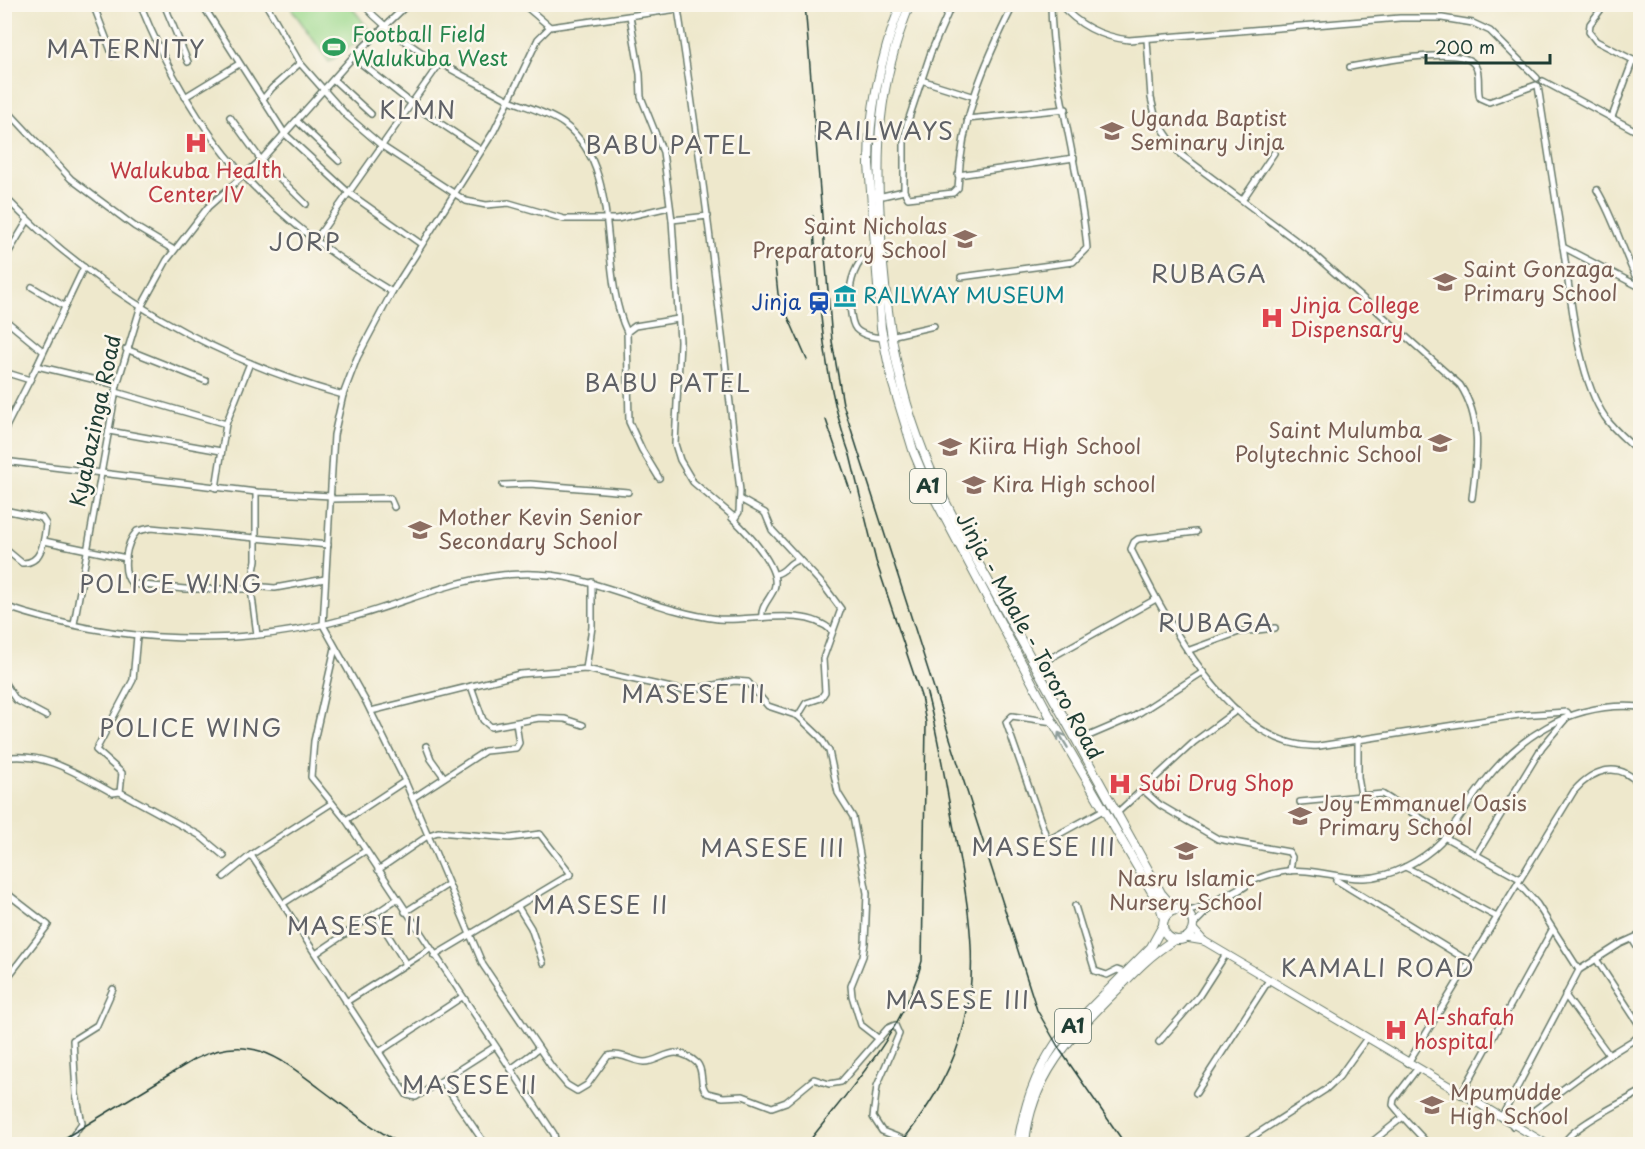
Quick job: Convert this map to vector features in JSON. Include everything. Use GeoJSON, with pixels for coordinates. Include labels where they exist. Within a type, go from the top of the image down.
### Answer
{"type":"FeatureCollection","features":[{"type":"Feature","properties":{"kind":"highway","name":"Jinja - Mbale - Tororo Road"},"geometry":{"type":"LineString","coordinates":[[901,4],[883,56],[872,111],[869,164],[874,246],[886,337],[904,425],[926,482],[1053,722],[1160,906],[1163,923]]}},
{"type":"Feature","properties":{"kind":"highway","name":"Jinja - Mbale - Tororo Road"},"geometry":{"type":"LineString","coordinates":[[910,4],[893,52],[880,109],[878,197],[886,337],[911,422],[932,477],[1116,813],[1161,893],[1172,906],[1182,911]]}},
{"type":"Feature","properties":{"kind":"highway","name":"A1"},"geometry":{"type":"LineString","coordinates":[[1018,1144],[1026,1104],[1044,1061],[1056,1044],[1151,947],[1170,912],[1182,911],[1189,915],[1193,927]]}},
{"type":"Feature","properties":{"kind":"highway","name":"A1"},"geometry":{"type":"LineString","coordinates":[[1163,923],[1168,938],[1174,940]]}},
{"type":"Feature","properties":{"kind":"highway"},"geometry":{"type":"LineString","coordinates":[[1186,938],[1193,927]]}},
{"type":"Feature","properties":{"kind":"highway","name":"A1"},"geometry":{"type":"LineString","coordinates":[[1025,1144],[1037,1092],[1060,1050],[1151,955],[1174,940],[1186,938]]}},
{"type":"Feature","properties":{"kind":"main road"},"geometry":{"type":"LineString","coordinates":[[1193,927],[1204,942]]}},
{"type":"Feature","properties":{"kind":"main road"},"geometry":{"type":"LineString","coordinates":[[1186,938],[1204,942],[1226,954],[1408,1064],[1547,1144]]}},
{"type":"Feature","properties":{"kind":"street"},"geometry":{"type":"LineString","coordinates":[[93,4],[113,56]]}},
{"type":"Feature","properties":{"kind":"street"},"geometry":{"type":"LineString","coordinates":[[164,4],[188,62]]}},
{"type":"Feature","properties":{"kind":"street"},"geometry":{"type":"LineString","coordinates":[[202,4],[285,134],[349,193],[421,244]]}},
{"type":"Feature","properties":{"kind":"street"},"geometry":{"type":"LineString","coordinates":[[266,4],[300,63],[346,115],[382,146],[477,204],[509,203],[564,219],[617,219],[669,207]]}},
{"type":"Feature","properties":{"kind":"street"},"geometry":{"type":"LineString","coordinates":[[363,4],[386,27],[440,63],[509,100],[556,119],[574,133],[586,147],[600,178],[614,290],[627,332],[629,422],[659,478]]}},
{"type":"Feature","properties":{"kind":"street","name":"Kyabazinga Road"},"geometry":{"type":"LineString","coordinates":[[74,624],[117,385],[126,349],[140,309],[174,250],[208,207],[261,160],[353,57],[408,4]]}},
{"type":"Feature","properties":{"kind":"street"},"geometry":{"type":"LineString","coordinates":[[524,4],[550,27]]}},
{"type":"Feature","properties":{"kind":"street"},"geometry":{"type":"LineString","coordinates":[[952,4],[921,80],[904,142],[904,191],[908,198],[953,192],[958,188],[958,175],[972,96],[1014,4]]}},
{"type":"Feature","properties":{"kind":"street"},"geometry":{"type":"LineString","coordinates":[[961,277],[1073,262],[1088,248],[1084,207],[1066,109],[1051,4]]}},
{"type":"Feature","properties":{"kind":"street"},"geometry":{"type":"LineString","coordinates":[[1060,4],[1079,22],[1118,39],[1147,40],[1400,18],[1442,18],[1473,23],[1490,31],[1539,83],[1612,117],[1641,134]]}},
{"type":"Feature","properties":{"kind":"street"},"geometry":{"type":"LineString","coordinates":[[1605,4],[1590,24],[1589,32],[1596,41],[1641,64]]}},
{"type":"Feature","properties":{"kind":"street"},"geometry":{"type":"LineString","coordinates":[[142,5],[167,66],[184,97],[243,176],[284,218],[314,242],[392,292]]}},
{"type":"Feature","properties":{"kind":"street"},"geometry":{"type":"LineString","coordinates":[[740,525],[740,498],[708,216],[679,7],[550,27],[538,39],[509,100],[481,150],[392,292],[357,358],[343,394],[334,435],[323,625],[371,711],[405,781],[468,935],[483,965],[538,1049],[567,1085],[577,1091],[587,1085],[608,1056],[618,1055],[644,1062],[676,1053],[697,1063],[702,1084],[707,1093],[723,1097],[743,1096],[772,1107],[786,1102],[814,1079],[829,1084],[841,1082],[892,1025],[898,1027],[899,1034],[877,1086],[873,1117],[882,1131],[912,1144]]}},
{"type":"Feature","properties":{"kind":"street"},"geometry":{"type":"LineString","coordinates":[[630,16],[640,74],[641,97],[663,152],[672,220],[680,362],[674,428],[675,444],[680,460],[693,482],[740,525],[776,574],[776,585],[762,609],[762,618]]}},
{"type":"Feature","properties":{"kind":"street"},"geometry":{"type":"LineString","coordinates":[[1147,40],[1152,106],[1164,133],[1180,154],[1310,251],[1460,386],[1470,402],[1477,426],[1477,456],[1472,498]]}},
{"type":"Feature","properties":{"kind":"street"},"geometry":{"type":"LineString","coordinates":[[1350,67],[1443,56],[1467,58],[1473,62],[1477,70],[1480,98],[1489,102],[1539,83]]}},
{"type":"Feature","properties":{"kind":"street"},"geometry":{"type":"LineString","coordinates":[[353,57],[412,104],[481,150]]}},
{"type":"Feature","properties":{"kind":"street"},"geometry":{"type":"LineString","coordinates":[[1612,117],[1633,60]]}},
{"type":"Feature","properties":{"kind":"street"},"geometry":{"type":"LineString","coordinates":[[263,99],[280,79],[300,63]]}},
{"type":"Feature","properties":{"kind":"street"},"geometry":{"type":"LineString","coordinates":[[314,242],[440,63]]}},
{"type":"Feature","properties":{"kind":"street"},"geometry":{"type":"LineString","coordinates":[[184,97],[239,64]]}},
{"type":"Feature","properties":{"kind":"street"},"geometry":{"type":"LineString","coordinates":[[334,80],[371,114]]}},
{"type":"Feature","properties":{"kind":"street"},"geometry":{"type":"LineString","coordinates":[[921,80],[972,96]]}},
{"type":"Feature","properties":{"kind":"street"},"geometry":{"type":"LineString","coordinates":[[1539,83],[1577,336],[1591,390],[1611,426],[1641,453]]}},
{"type":"Feature","properties":{"kind":"street"},"geometry":{"type":"LineString","coordinates":[[4,107],[71,179],[134,226],[174,250]]}},
{"type":"Feature","properties":{"kind":"street"},"geometry":{"type":"LineString","coordinates":[[967,119],[1066,109]]}},
{"type":"Feature","properties":{"kind":"street"},"geometry":{"type":"LineString","coordinates":[[230,117],[261,160],[306,204]]}},
{"type":"Feature","properties":{"kind":"street"},"geometry":{"type":"LineString","coordinates":[[297,121],[339,161]]}},
{"type":"Feature","properties":{"kind":"street"},"geometry":{"type":"LineString","coordinates":[[1243,199],[1274,153]]}},
{"type":"Feature","properties":{"kind":"street"},"geometry":{"type":"LineString","coordinates":[[958,175],[1074,158]]}},
{"type":"Feature","properties":{"kind":"street"},"geometry":{"type":"LineString","coordinates":[[1597,190],[1607,206],[1624,255],[1641,286]]}},
{"type":"Feature","properties":{"kind":"street"},"geometry":{"type":"LineString","coordinates":[[878,197],[904,191]]}},
{"type":"Feature","properties":{"kind":"street"},"geometry":{"type":"LineString","coordinates":[[4,196],[28,220],[84,267],[140,309],[250,363],[343,394]]}},
{"type":"Feature","properties":{"kind":"street"},"geometry":{"type":"LineString","coordinates":[[672,220],[708,216]]}},
{"type":"Feature","properties":{"kind":"street"},"geometry":{"type":"LineString","coordinates":[[4,260],[28,220]]}},
{"type":"Feature","properties":{"kind":"street"},"geometry":{"type":"LineString","coordinates":[[874,246],[857,266],[849,287],[851,315],[857,330],[865,335],[886,337],[934,326]]}},
{"type":"Feature","properties":{"kind":"street"},"geometry":{"type":"LineString","coordinates":[[1563,247],[1641,286]]}},
{"type":"Feature","properties":{"kind":"street"},"geometry":{"type":"LineString","coordinates":[[4,431],[84,267]]}},
{"type":"Feature","properties":{"kind":"street"},"geometry":{"type":"LineString","coordinates":[[32,287],[64,306]]}},
{"type":"Feature","properties":{"kind":"street"},"geometry":{"type":"LineString","coordinates":[[4,319],[43,351]]}},
{"type":"Feature","properties":{"kind":"street"},"geometry":{"type":"LineString","coordinates":[[627,332],[635,326],[678,319]]}},
{"type":"Feature","properties":{"kind":"street"},"geometry":{"type":"LineString","coordinates":[[126,349],[206,381]]}},
{"type":"Feature","properties":{"kind":"street"},"geometry":{"type":"LineString","coordinates":[[216,488],[226,424],[250,363]]}},
{"type":"Feature","properties":{"kind":"street"},"geometry":{"type":"LineString","coordinates":[[37,366],[117,385]]}},
{"type":"Feature","properties":{"kind":"street"},"geometry":{"type":"LineString","coordinates":[[4,372],[30,380]]}},
{"type":"Feature","properties":{"kind":"street"},"geometry":{"type":"LineString","coordinates":[[117,392],[226,424]]}},
{"type":"Feature","properties":{"kind":"street"},"geometry":{"type":"LineString","coordinates":[[110,431],[221,451]]}},
{"type":"Feature","properties":{"kind":"street"},"geometry":{"type":"LineString","coordinates":[[4,462],[256,492],[331,498],[390,498],[394,507]]}},
{"type":"Feature","properties":{"kind":"street"},"geometry":{"type":"LineString","coordinates":[[504,485],[530,484],[628,492]]}},
{"type":"Feature","properties":{"kind":"street"},"geometry":{"type":"LineString","coordinates":[[256,492],[254,538],[256,560],[252,587],[256,635]]}},
{"type":"Feature","properties":{"kind":"street"},"geometry":{"type":"LineString","coordinates":[[740,498],[765,513],[772,530],[840,607],[840,616],[832,631],[823,659],[825,692],[821,698],[806,703],[798,716]]}},
{"type":"Feature","properties":{"kind":"street"},"geometry":{"type":"LineString","coordinates":[[4,510],[44,519],[44,542],[39,556],[27,563],[22,563],[4,548]]}},
{"type":"Feature","properties":{"kind":"street"},"geometry":{"type":"LineString","coordinates":[[732,518],[736,518],[739,512]]}},
{"type":"Feature","properties":{"kind":"street"},"geometry":{"type":"LineString","coordinates":[[325,579],[275,588],[138,586],[129,581],[126,558],[134,534],[143,528],[328,545]]}},
{"type":"Feature","properties":{"kind":"street"},"geometry":{"type":"LineString","coordinates":[[1196,532],[1138,539],[1131,545],[1156,599],[1187,651],[1203,672],[1237,710],[1265,730],[1296,746],[1319,746],[1520,715],[1563,711],[1569,715]]}},
{"type":"Feature","properties":{"kind":"street"},"geometry":{"type":"LineString","coordinates":[[44,542],[87,548],[126,558]]}},
{"type":"Feature","properties":{"kind":"street"},"geometry":{"type":"LineString","coordinates":[[776,574],[783,572],[791,562],[798,560]]}},
{"type":"Feature","properties":{"kind":"street"},"geometry":{"type":"LineString","coordinates":[[4,606],[74,624],[137,636],[190,638],[256,635],[323,625],[485,577],[539,574],[592,582],[689,614],[722,619],[813,619],[832,631]]}},
{"type":"Feature","properties":{"kind":"street"},"geometry":{"type":"LineString","coordinates":[[586,669],[592,627],[592,582]]}},
{"type":"Feature","properties":{"kind":"street"},"geometry":{"type":"LineString","coordinates":[[1036,666],[1156,599]]}},
{"type":"Feature","properties":{"kind":"street"},"geometry":{"type":"LineString","coordinates":[[1187,651],[1239,632],[1275,628]]}},
{"type":"Feature","properties":{"kind":"street"},"geometry":{"type":"LineString","coordinates":[[120,792],[122,773],[99,754],[96,748],[133,680],[137,636]]}},
{"type":"Feature","properties":{"kind":"street"},"geometry":{"type":"LineString","coordinates":[[334,648],[310,769],[313,782],[346,820],[494,1047],[554,1134],[555,1144]]}},
{"type":"Feature","properties":{"kind":"street"},"geometry":{"type":"LineString","coordinates":[[371,711],[520,674],[586,669],[686,691],[734,681],[748,682],[768,706],[798,716],[826,744],[838,793],[851,811],[856,826],[867,893],[863,956],[851,986],[852,996],[861,1025],[879,1039]]}},
{"type":"Feature","properties":{"kind":"street"},"geometry":{"type":"LineString","coordinates":[[1077,741],[1133,717],[1203,672]]}},
{"type":"Feature","properties":{"kind":"street"},"geometry":{"type":"LineString","coordinates":[[4,682],[16,700],[46,717]]}},
{"type":"Feature","properties":{"kind":"street"},"geometry":{"type":"LineString","coordinates":[[471,686],[485,724],[495,728],[547,718],[565,719],[583,725]]}},
{"type":"Feature","properties":{"kind":"street"},"geometry":{"type":"LineString","coordinates":[[1182,911],[1195,910],[1252,882],[1290,871],[1367,879],[1406,867],[1435,850],[1504,759],[1532,735],[1569,715],[1602,708],[1641,708]]}},
{"type":"Feature","properties":{"kind":"street"},"geometry":{"type":"LineString","coordinates":[[1116,813],[1194,742],[1237,710]]}},
{"type":"Feature","properties":{"kind":"street"},"geometry":{"type":"LineString","coordinates":[[1477,854],[1542,747],[1569,715]]}},
{"type":"Feature","properties":{"kind":"street"},"geometry":{"type":"LineString","coordinates":[[1053,722],[1016,717],[1007,719],[1048,838],[1052,838],[1105,809]]}},
{"type":"Feature","properties":{"kind":"street"},"geometry":{"type":"LineString","coordinates":[[413,798],[485,751],[516,748],[519,743],[516,723]]}},
{"type":"Feature","properties":{"kind":"street"},"geometry":{"type":"LineString","coordinates":[[1358,739],[1358,777],[1361,795]]}},
{"type":"Feature","properties":{"kind":"street"},"geometry":{"type":"LineString","coordinates":[[426,746],[431,759],[444,777]]}},
{"type":"Feature","properties":{"kind":"street"},"geometry":{"type":"LineString","coordinates":[[4,758],[38,758],[74,772],[113,793],[120,792],[199,835],[224,856]]}},
{"type":"Feature","properties":{"kind":"street"},"geometry":{"type":"LineString","coordinates":[[1408,1064],[1574,791],[1584,779],[1596,772],[1615,770],[1633,776],[1641,784]]}},
{"type":"Feature","properties":{"kind":"street"},"geometry":{"type":"LineString","coordinates":[[346,820],[405,781]]}},
{"type":"Feature","properties":{"kind":"street"},"geometry":{"type":"LineString","coordinates":[[1143,790],[1160,805],[1218,839],[1289,852],[1292,857],[1290,871]]}},
{"type":"Feature","properties":{"kind":"street"},"geometry":{"type":"LineString","coordinates":[[1300,802],[1382,794],[1519,881],[1533,897],[1552,930],[1580,970]]}},
{"type":"Feature","properties":{"kind":"street"},"geometry":{"type":"LineString","coordinates":[[224,877],[251,855],[332,803]]}},
{"type":"Feature","properties":{"kind":"street"},"geometry":{"type":"LineString","coordinates":[[378,870],[429,835],[447,832],[510,838],[534,834],[543,836],[557,859],[571,874],[434,956]]}},
{"type":"Feature","properties":{"kind":"street"},"geometry":{"type":"LineString","coordinates":[[284,903],[365,851]]}},
{"type":"Feature","properties":{"kind":"street"},"geometry":{"type":"LineString","coordinates":[[251,855],[410,1097],[416,1097],[442,1082],[494,1047]]}},
{"type":"Feature","properties":{"kind":"street"},"geometry":{"type":"LineString","coordinates":[[1406,867],[1439,883],[1446,891],[1497,917]]}},
{"type":"Feature","properties":{"kind":"street"},"geometry":{"type":"LineString","coordinates":[[1331,877],[1470,962]]}},
{"type":"Feature","properties":{"kind":"street"},"geometry":{"type":"LineString","coordinates":[[1193,927],[1208,910],[1252,882]]}},
{"type":"Feature","properties":{"kind":"street"},"geometry":{"type":"LineString","coordinates":[[405,912],[447,885]]}},
{"type":"Feature","properties":{"kind":"street"},"geometry":{"type":"LineString","coordinates":[[4,891],[48,926],[4,982]]}},
{"type":"Feature","properties":{"kind":"street"},"geometry":{"type":"LineString","coordinates":[[317,953],[397,899]]}},
{"type":"Feature","properties":{"kind":"street"},"geometry":{"type":"LineString","coordinates":[[1075,906],[1095,971],[1107,975],[1118,970],[1125,973]]}},
{"type":"Feature","properties":{"kind":"street"},"geometry":{"type":"LineString","coordinates":[[518,907],[531,928],[543,963]]}},
{"type":"Feature","properties":{"kind":"street"},"geometry":{"type":"LineString","coordinates":[[375,914],[406,964]]}},
{"type":"Feature","properties":{"kind":"street"},"geometry":{"type":"LineString","coordinates":[[1461,1095],[1552,930]]}},
{"type":"Feature","properties":{"kind":"street"},"geometry":{"type":"LineString","coordinates":[[1501,1119],[1580,970],[1641,935]]}},
{"type":"Feature","properties":{"kind":"street"},"geometry":{"type":"LineString","coordinates":[[1632,939],[1641,952]]}},
{"type":"Feature","properties":{"kind":"street"},"geometry":{"type":"LineString","coordinates":[[346,1002],[430,949]]}},
{"type":"Feature","properties":{"kind":"street"},"geometry":{"type":"LineString","coordinates":[[1159,1042],[1204,988],[1226,954]]}},
{"type":"Feature","properties":{"kind":"street"},"geometry":{"type":"LineString","coordinates":[[1596,959],[1641,1026]]}},
{"type":"Feature","properties":{"kind":"street"},"geometry":{"type":"LineString","coordinates":[[1196,1093],[1269,980]]}},
{"type":"Feature","properties":{"kind":"street"},"geometry":{"type":"LineString","coordinates":[[67,1144],[82,1123],[76,1094],[73,1040],[97,1025],[113,989]]}},
{"type":"Feature","properties":{"kind":"street"},"geometry":{"type":"LineString","coordinates":[[1565,995],[1609,1055]]}},
{"type":"Feature","properties":{"kind":"street"},"geometry":{"type":"LineString","coordinates":[[379,1052],[462,997]]}},
{"type":"Feature","properties":{"kind":"street"},"geometry":{"type":"LineString","coordinates":[[1513,1126],[1609,1055],[1641,1036]]}},
{"type":"Feature","properties":{"kind":"street"},"geometry":{"type":"LineString","coordinates":[[1241,1144],[1315,1098],[1333,1084],[1367,1038]]}},
{"type":"Feature","properties":{"kind":"street"},"geometry":{"type":"LineString","coordinates":[[510,1069],[538,1049]]}},
{"type":"Feature","properties":{"kind":"street"},"geometry":{"type":"LineString","coordinates":[[1417,1069],[1394,1099],[1394,1105],[1428,1144]]}},
{"type":"Feature","properties":{"kind":"street"},"geometry":{"type":"LineString","coordinates":[[442,1082],[485,1144]]}},
{"type":"Feature","properties":{"kind":"street"},"geometry":{"type":"LineString","coordinates":[[1564,1144],[1566,1139],[1578,1129],[1641,1092]]}},
{"type":"Feature","properties":{"kind":"street"},"geometry":{"type":"LineString","coordinates":[[1373,1141],[1403,1117]]}},
{"type":"Feature","properties":{"kind":"street"},"geometry":{"type":"LineString","coordinates":[[4,1124],[9,1144]]}},
{"type":"Feature","properties":{"kind":"green space","name":"Football Field Walukuba West"},"geometry":{"type":"Polygon","coordinates":[[[289,5],[350,5],[371,32],[329,62],[289,5]]]}},
{"type":"Feature","properties":{"kind":"railway"},"geometry":{"type":"LineString","coordinates":[[805,4],[832,341],[843,404],[1037,1010],[1060,1050],[1125,1144]]}},
{"type":"Feature","properties":{"kind":"railway"},"geometry":{"type":"LineString","coordinates":[[813,216],[823,337],[833,397],[850,455]]}},
{"type":"Feature","properties":{"kind":"railway"},"geometry":{"type":"LineString","coordinates":[[774,256],[778,294],[807,360]]}},
{"type":"Feature","properties":{"kind":"railway"},"geometry":{"type":"LineString","coordinates":[[826,420],[851,493]]}},
{"type":"Feature","properties":{"kind":"railway"},"geometry":{"type":"LineString","coordinates":[[807,1144],[858,1080],[889,1035],[903,1012],[922,961],[926,723],[921,696],[876,561],[850,455]]}},
{"type":"Feature","properties":{"kind":"railway"},"geometry":{"type":"LineString","coordinates":[[900,1144],[929,1104],[950,1066],[963,1029],[970,992],[971,955],[962,872],[926,690]]}},
{"type":"Feature","properties":{"kind":"railway"},"geometry":{"type":"LineString","coordinates":[[55,1144],[195,1059],[214,1051],[232,1048],[248,1048],[277,1058],[371,1125],[402,1144]]}},
{"type":"Feature","properties":{"kind":"place","name":"Football Field Walukuba West"},"geometry":{"type":"Point","coordinates":[334,47]}},
{"type":"Feature","properties":{"kind":"place","name":"Uganda Baptist Seminary Jinja"},"geometry":{"type":"Point","coordinates":[1112,131]}},
{"type":"Feature","properties":{"kind":"place","name":"Walukuba Health Center IV"},"geometry":{"type":"Point","coordinates":[196,143]}},
{"type":"Feature","properties":{"kind":"place","name":"Saint Nicholas Preparatory School"},"geometry":{"type":"Point","coordinates":[965,239]}},
{"type":"Feature","properties":{"kind":"place","name":"Saint Gonzaga Primary School"},"geometry":{"type":"Point","coordinates":[1445,282]}},
{"type":"Feature","properties":{"kind":"place","name":"RAILWAY MUSEUM"},"geometry":{"type":"Point","coordinates":[845,296]}},
{"type":"Feature","properties":{"kind":"place","name":"Jinja"},"geometry":{"type":"Point","coordinates":[819,303]}},
{"type":"Feature","properties":{"kind":"place","name":"Jinja College Dispensary"},"geometry":{"type":"Point","coordinates":[1272,318]}},
{"type":"Feature","properties":{"kind":"place","name":"Saint Mulumba Polytechnic School"},"geometry":{"type":"Point","coordinates":[1440,443]}},
{"type":"Feature","properties":{"kind":"place","name":"Kiira High School"},"geometry":{"type":"Point","coordinates":[950,447]}},
{"type":"Feature","properties":{"kind":"place","name":"Kira High school"},"geometry":{"type":"Point","coordinates":[974,485]}},
{"type":"Feature","properties":{"kind":"place","name":"Mother Kevin Senior Secondary School"},"geometry":{"type":"Point","coordinates":[420,530]}},
{"type":"Feature","properties":{"kind":"place","name":"Subi Drug Shop"},"geometry":{"type":"Point","coordinates":[1120,784]}},
{"type":"Feature","properties":{"kind":"place","name":"Joy Emmanuel Oasis Primary School"},"geometry":{"type":"Point","coordinates":[1300,816]}},
{"type":"Feature","properties":{"kind":"place","name":"Nasru Islamic Nursery School"},"geometry":{"type":"Point","coordinates":[1186,851]}},
{"type":"Feature","properties":{"kind":"place","name":"Al-shafah hospital"},"geometry":{"type":"Point","coordinates":[1396,1030]}},
{"type":"Feature","properties":{"kind":"place","name":"Mpumudde High School"},"geometry":{"type":"Point","coordinates":[1432,1105]}},
{"type":"Feature","properties":{"kind":"district","name":"MATERNITY"},"geometry":{"type":"Point","coordinates":[126,50]}},
{"type":"Feature","properties":{"kind":"district","name":"KLMN"},"geometry":{"type":"Point","coordinates":[418,111]}},
{"type":"Feature","properties":{"kind":"district","name":"RAILWAYS"},"geometry":{"type":"Point","coordinates":[885,132]}},
{"type":"Feature","properties":{"kind":"district","name":"BABU PATEL"},"geometry":{"type":"Point","coordinates":[669,146]}},
{"type":"Feature","properties":{"kind":"district","name":"JORP"},"geometry":{"type":"Point","coordinates":[305,243]}},
{"type":"Feature","properties":{"kind":"district","name":"RUBAGA"},"geometry":{"type":"Point","coordinates":[1209,275]}},
{"type":"Feature","properties":{"kind":"district","name":"BABU PATEL"},"geometry":{"type":"Point","coordinates":[668,384]}},
{"type":"Feature","properties":{"kind":"district","name":"POLICE WING"},"geometry":{"type":"Point","coordinates":[171,585]}},
{"type":"Feature","properties":{"kind":"district","name":"RUBAGA"},"geometry":{"type":"Point","coordinates":[1216,624]}},
{"type":"Feature","properties":{"kind":"district","name":"MASESE III"},"geometry":{"type":"Point","coordinates":[694,695]}},
{"type":"Feature","properties":{"kind":"district","name":"POLICE WING"},"geometry":{"type":"Point","coordinates":[191,729]}},
{"type":"Feature","properties":{"kind":"district","name":"MASESE III"},"geometry":{"type":"Point","coordinates":[1044,848]}},
{"type":"Feature","properties":{"kind":"district","name":"MASESE III"},"geometry":{"type":"Point","coordinates":[773,849]}},
{"type":"Feature","properties":{"kind":"district","name":"MASESE II"},"geometry":{"type":"Point","coordinates":[601,906]}},
{"type":"Feature","properties":{"kind":"district","name":"MASESE II"},"geometry":{"type":"Point","coordinates":[355,927]}},
{"type":"Feature","properties":{"kind":"district","name":"KAMALI ROAD"},"geometry":{"type":"Point","coordinates":[1378,969]}},
{"type":"Feature","properties":{"kind":"district","name":"MASESE III"},"geometry":{"type":"Point","coordinates":[958,1001]}},
{"type":"Feature","properties":{"kind":"district","name":"MASESE II"},"geometry":{"type":"Point","coordinates":[470,1086]}}]}
